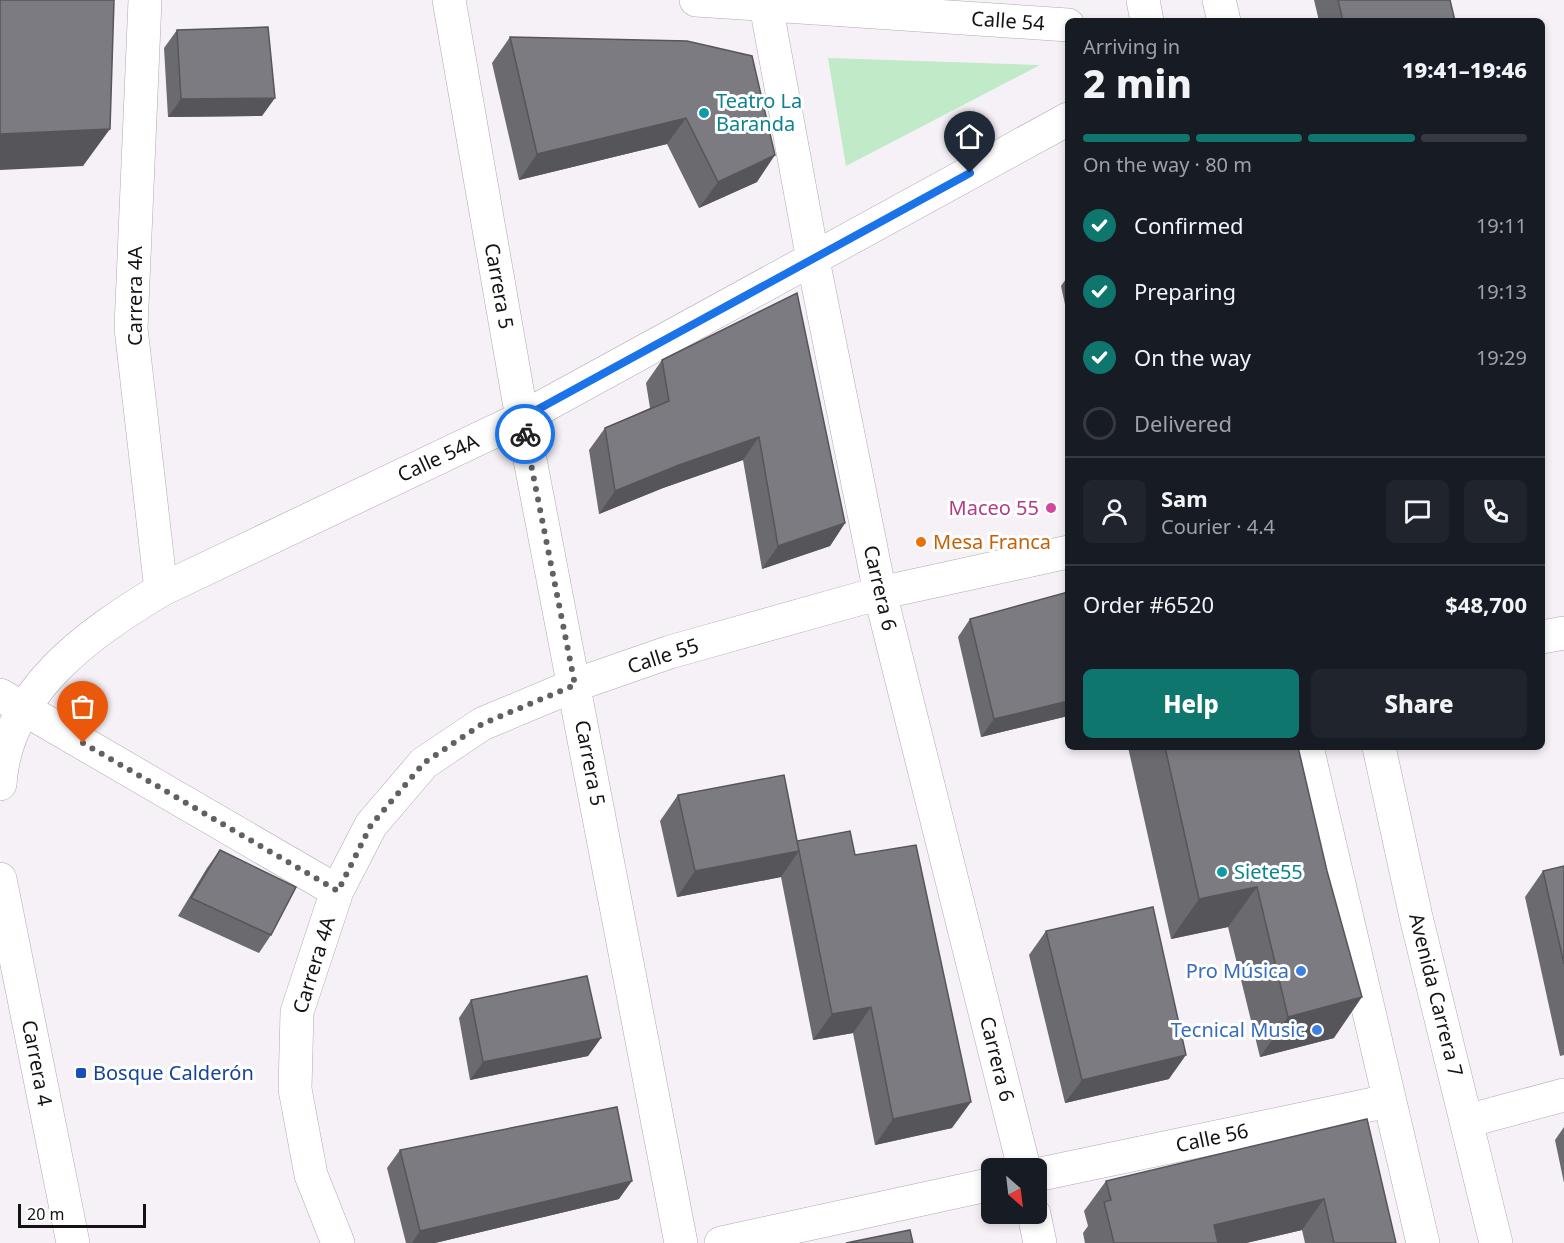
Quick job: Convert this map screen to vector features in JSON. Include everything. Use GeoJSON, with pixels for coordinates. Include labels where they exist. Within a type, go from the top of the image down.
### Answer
{"type":"FeatureCollection","features":[{"type":"Feature","properties":{"kind":"street","name":"Carrera 4A"},"geometry":{"type":"LineString","coordinates":[[145,0],[131,328],[161,590]]}},
{"type":"Feature","properties":{"kind":"street","name":"Carrera 5"},"geometry":{"type":"LineString","coordinates":[[449,0],[522,418],[681,1243]]}},
{"type":"Feature","properties":{"kind":"street","name":"Calle 54"},"geometry":{"type":"LineString","coordinates":[[696,0],[766,2],[1065,25]]}},
{"type":"Feature","properties":{"kind":"street"},"geometry":{"type":"LineString","coordinates":[[1143,0],[1146,18]]}},
{"type":"Feature","properties":{"kind":"street"},"geometry":{"type":"LineString","coordinates":[[1220,0],[1223,18]]}},
{"type":"Feature","properties":{"kind":"street","name":"Carrera 6"},"geometry":{"type":"LineString","coordinates":[[766,2],[813,260],[880,593],[1021,1158]]}},
{"type":"Feature","properties":{"kind":"street","name":"Calle 54A"},"geometry":{"type":"LineString","coordinates":[[0,784],[12,702],[110,621],[161,590],[522,418],[1065,121]]}},
{"type":"Feature","properties":{"kind":"street","name":"Calle 55"},"geometry":{"type":"LineString","coordinates":[[338,891],[371,825],[424,763],[482,724],[575,685],[670,652],[880,593],[1065,553]]}},
{"type":"Feature","properties":{"kind":"street"},"geometry":{"type":"LineString","coordinates":[[1545,636],[1564,633]]}},
{"type":"Feature","properties":{"kind":"street","name":"Carrera 4A"},"geometry":{"type":"LineString","coordinates":[[12,702],[338,891],[297,1012],[295,1089],[311,1175],[338,1243]]}},
{"type":"Feature","properties":{"kind":"street"},"geometry":{"type":"LineString","coordinates":[[1308,750],[1423,1243]]}},
{"type":"Feature","properties":{"kind":"street","name":"Avenida Carrera 7"},"geometry":{"type":"LineString","coordinates":[[1379,750],[1416,917],[1496,1243]]}},
{"type":"Feature","properties":{"kind":"street","name":"Carrera 4"},"geometry":{"type":"LineString","coordinates":[[0,874],[73,1243]]}},
{"type":"Feature","properties":{"kind":"street"},"geometry":{"type":"LineString","coordinates":[[1467,1120],[1564,1095]]}},
{"type":"Feature","properties":{"kind":"street","name":"Calle 56"},"geometry":{"type":"LineString","coordinates":[[1047,1172],[1388,1101]]}},
{"type":"Feature","properties":{"kind":"street"},"geometry":{"type":"LineString","coordinates":[[722,1243],[981,1186]]}},
{"type":"Feature","properties":{"kind":"street"},"geometry":{"type":"LineString","coordinates":[[1036,1224],[1040,1243]]}},
{"type":"Feature","properties":{"kind":"green space"},"geometry":{"type":"Polygon","coordinates":[[[828,58],[1040,65],[846,166],[828,58]]]}},
{"type":"Feature","properties":{"kind":"building"},"geometry":{"type":"Polygon","coordinates":[[[0,0],[114,0],[110,129],[0,134],[0,0]]]}},
{"type":"Feature","properties":{"kind":"building"},"geometry":{"type":"Polygon","coordinates":[[[1338,0],[1450,0],[1454,18],[1342,18],[1338,0]]]}},
{"type":"Feature","properties":{"kind":"building"},"geometry":{"type":"Polygon","coordinates":[[[268,27],[275,98],[181,99],[177,30],[268,27]]]}},
{"type":"Feature","properties":{"kind":"building"},"geometry":{"type":"Polygon","coordinates":[[[510,37],[687,41],[752,56],[775,155],[718,182],[686,118],[537,154],[510,37]]]}},
{"type":"Feature","properties":{"kind":"building"},"geometry":{"type":"Polygon","coordinates":[[[797,293],[845,523],[778,546],[759,437],[679,465],[615,491],[605,428],[669,401],[662,360],[797,293]]]}},
{"type":"Feature","properties":{"kind":"building"},"geometry":{"type":"Polygon","coordinates":[[[1065,593],[1065,702],[994,719],[970,619],[1065,593]]]}},
{"type":"Feature","properties":{"kind":"building"},"geometry":{"type":"Polygon","coordinates":[[[1166,750],[1299,750],[1327,871],[1362,997],[1288,1017],[1257,887],[1199,899],[1166,750]]]}},
{"type":"Feature","properties":{"kind":"building"},"geometry":{"type":"Polygon","coordinates":[[[784,775],[799,851],[695,871],[678,795],[784,775]]]}},
{"type":"Feature","properties":{"kind":"building"},"geometry":{"type":"Polygon","coordinates":[[[850,831],[855,855],[916,845],[971,1102],[893,1119],[871,1007],[832,1014],[797,841],[850,831]]]}},
{"type":"Feature","properties":{"kind":"building"},"geometry":{"type":"Polygon","coordinates":[[[220,850],[296,887],[271,935],[191,898],[220,850]]]}},
{"type":"Feature","properties":{"kind":"building"},"geometry":{"type":"Polygon","coordinates":[[[1564,866],[1564,964],[1543,871],[1564,866]]]}},
{"type":"Feature","properties":{"kind":"building"},"geometry":{"type":"Polygon","coordinates":[[[1153,907],[1186,1055],[1082,1080],[1046,931],[1153,907]]]}},
{"type":"Feature","properties":{"kind":"building"},"geometry":{"type":"Polygon","coordinates":[[[587,976],[601,1038],[483,1062],[471,1000],[587,976]]]}},
{"type":"Feature","properties":{"kind":"building"},"geometry":{"type":"Polygon","coordinates":[[[617,1107],[632,1181],[420,1231],[400,1150],[617,1107]]]}},
{"type":"Feature","properties":{"kind":"building"},"geometry":{"type":"Polygon","coordinates":[[[1367,1119],[1396,1243],[1334,1243],[1324,1199],[1214,1225],[1218,1243],[1114,1243],[1104,1202],[1111,1200],[1106,1181],[1367,1119]]]}},
{"type":"Feature","properties":{"kind":"building"},"geometry":{"type":"Polygon","coordinates":[[[910,1230],[913,1243],[846,1243],[910,1230]]]}},
{"type":"Feature","properties":{"kind":"way so far"},"geometry":{"type":"LineString","coordinates":[[83,743],[338,891],[371,825],[424,763],[482,724],[575,685],[525,434]]}},
{"type":"Feature","properties":{"kind":"place","name":"Teatro La Baranda"},"geometry":{"type":"Point","coordinates":[704,113]}},
{"type":"Feature","properties":{"kind":"place","name":"Maceo 55"},"geometry":{"type":"Point","coordinates":[1051,508]}},
{"type":"Feature","properties":{"kind":"place","name":"Mesa Franca"},"geometry":{"type":"Point","coordinates":[921,542]}},
{"type":"Feature","properties":{"kind":"place","name":"Siete55"},"geometry":{"type":"Point","coordinates":[1222,872]}},
{"type":"Feature","properties":{"kind":"place","name":"Pro Música"},"geometry":{"type":"Point","coordinates":[1301,971]}},
{"type":"Feature","properties":{"kind":"place","name":"Tecnical Music"},"geometry":{"type":"Point","coordinates":[1317,1030]}},
{"type":"Feature","properties":{"kind":"place","name":"Bosque Calderón"},"geometry":{"type":"Point","coordinates":[81,1073]}},
{"type":"Feature","properties":{"kind":"route"},"geometry":{"type":"LineString","coordinates":[[525,434],[522,418],[970,173]]}}]}
